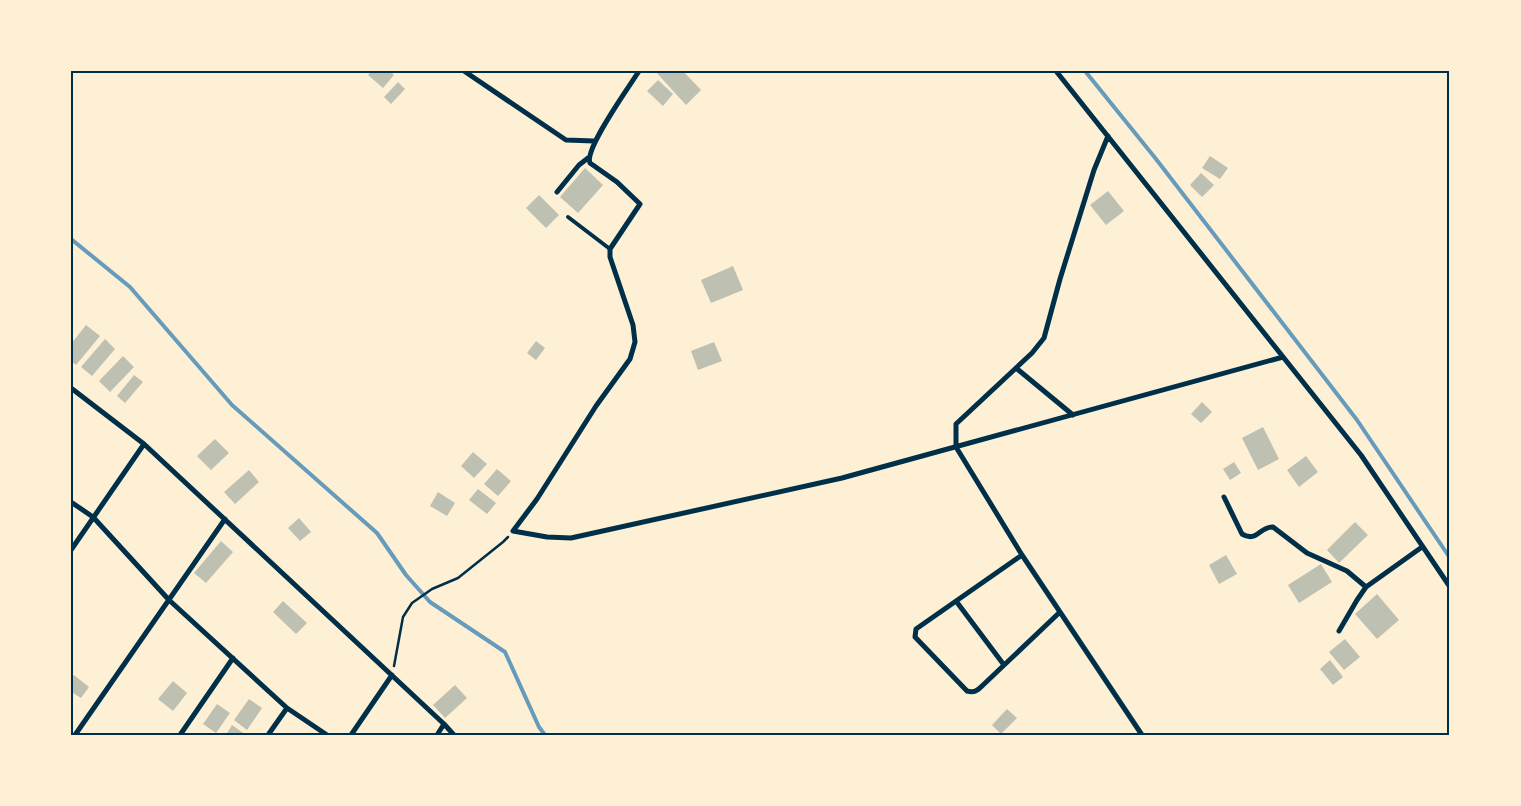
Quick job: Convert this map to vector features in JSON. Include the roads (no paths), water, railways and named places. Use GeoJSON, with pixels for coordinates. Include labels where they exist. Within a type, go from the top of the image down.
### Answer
{"type":"FeatureCollection","features":[{"type":"Feature","properties":{"kind":"street"},"geometry":{"type":"LineString","coordinates":[[464,71],[566,140],[594,141]]}},
{"type":"Feature","properties":{"kind":"street"},"geometry":{"type":"LineString","coordinates":[[557,192],[579,164],[588,158],[594,141],[639,71]]}},
{"type":"Feature","properties":{"kind":"street"},"geometry":{"type":"LineString","coordinates":[[1056,71],[1361,456],[1450,588]]}},
{"type":"Feature","properties":{"kind":"street"},"geometry":{"type":"LineString","coordinates":[[1108,136],[1094,170],[1044,338],[1032,354],[956,424],[956,447],[1022,555],[1142,735]]}},
{"type":"Feature","properties":{"kind":"street"},"geometry":{"type":"LineString","coordinates":[[588,158],[590,163],[617,182],[640,204],[610,248],[610,257],[633,325],[635,342],[630,359],[596,406],[537,499],[513,531],[547,537],[572,538],[842,478],[1283,357]]}},
{"type":"Feature","properties":{"kind":"street"},"geometry":{"type":"LineString","coordinates":[[1016,368],[1073,414]]}},
{"type":"Feature","properties":{"kind":"street"},"geometry":{"type":"LineString","coordinates":[[71,388],[144,444],[454,735]]}},
{"type":"Feature","properties":{"kind":"street"},"geometry":{"type":"LineString","coordinates":[[71,550],[144,444]]}},
{"type":"Feature","properties":{"kind":"street"},"geometry":{"type":"LineString","coordinates":[[1224,497],[1242,534],[1245,536],[1249,538],[1273,526],[1307,553],[1347,571],[1366,587]]}},
{"type":"Feature","properties":{"kind":"street"},"geometry":{"type":"LineString","coordinates":[[71,502],[93,517],[169,600],[287,708],[327,735]]}},
{"type":"Feature","properties":{"kind":"street"},"geometry":{"type":"LineString","coordinates":[[75,735],[226,520]]}},
{"type":"Feature","properties":{"kind":"street"},"geometry":{"type":"LineString","coordinates":[[1339,632],[1366,587],[1422,547]]}},
{"type":"Feature","properties":{"kind":"street"},"geometry":{"type":"LineString","coordinates":[[1022,555],[916,629],[915,637],[967,691],[976,691],[1060,612]]}},
{"type":"Feature","properties":{"kind":"street"},"geometry":{"type":"LineString","coordinates":[[956,601],[1004,665]]}},
{"type":"Feature","properties":{"kind":"street"},"geometry":{"type":"LineString","coordinates":[[180,735],[233,658]]}},
{"type":"Feature","properties":{"kind":"street"},"geometry":{"type":"LineString","coordinates":[[351,735],[392,675]]}},
{"type":"Feature","properties":{"kind":"street"},"geometry":{"type":"LineString","coordinates":[[268,735],[287,708]]}},
{"type":"Feature","properties":{"kind":"street"},"geometry":{"type":"LineString","coordinates":[[437,735],[444,724]]}},
{"type":"Feature","properties":{"kind":"lane"},"geometry":{"type":"LineString","coordinates":[[568,217],[610,248]]}},
{"type":"Feature","properties":{"kind":"waterway"},"geometry":{"type":"LineString","coordinates":[[1085,71],[1156,159],[1357,420],[1450,558]]}},
{"type":"Feature","properties":{"kind":"waterway"},"geometry":{"type":"LineString","coordinates":[[71,239],[130,287],[232,405],[377,533],[406,575],[430,602],[505,652],[539,727],[545,735]]}}]}
